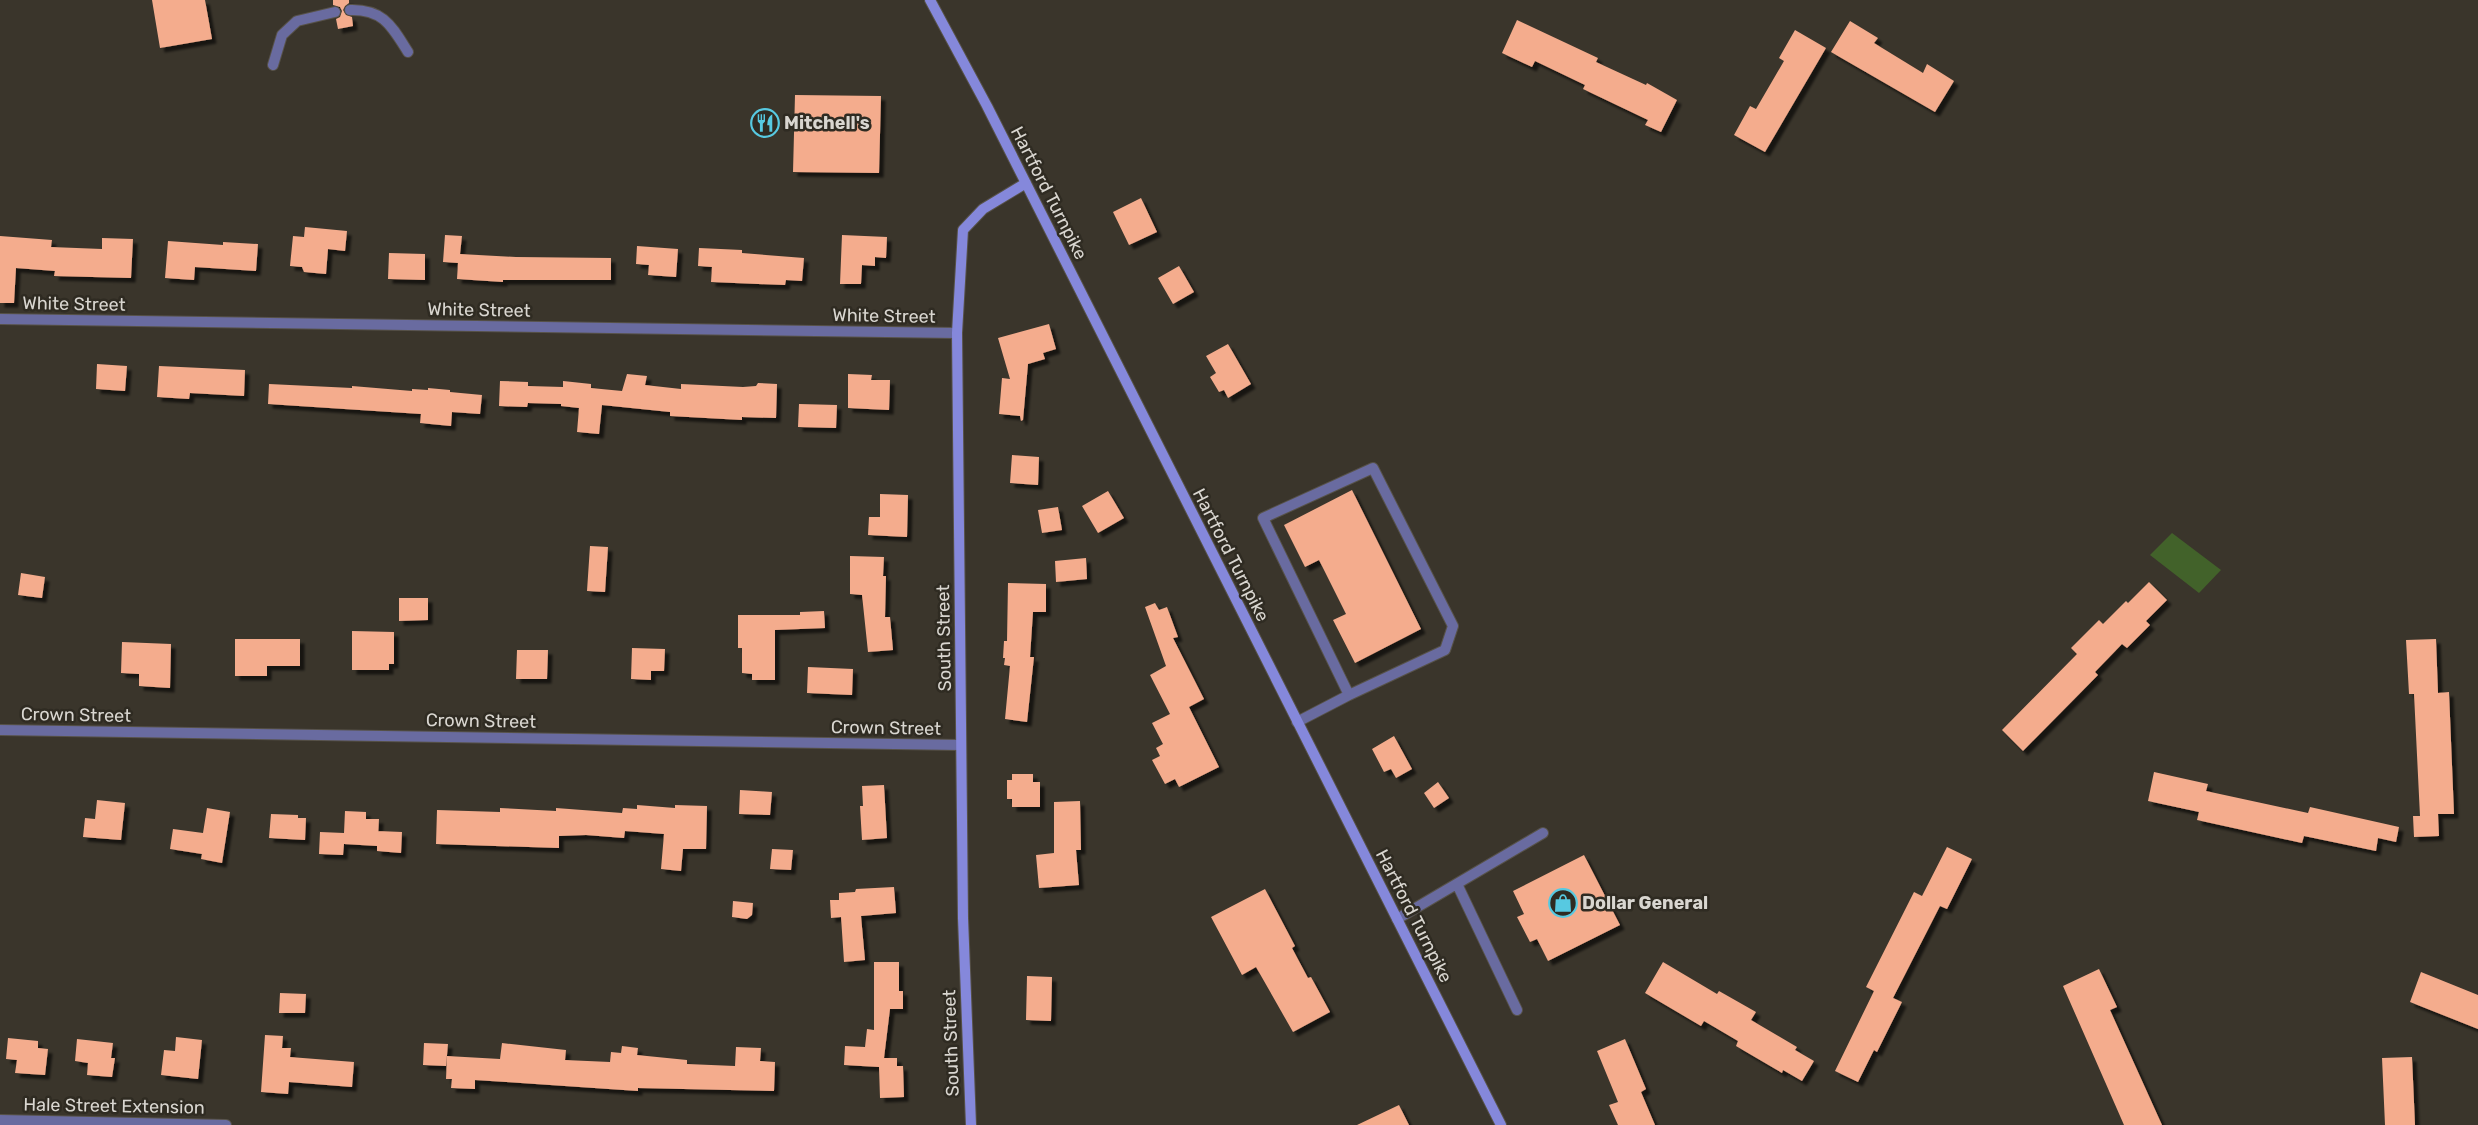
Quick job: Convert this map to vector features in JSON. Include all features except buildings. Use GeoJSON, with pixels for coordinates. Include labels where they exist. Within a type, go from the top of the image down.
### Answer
{"type":"FeatureCollection","features":[{"type":"Feature","properties":{"kind":"main road","name":"Hartford Turnpike"},"geometry":{"type":"LineString","coordinates":[[930,0],[1026,183],[1502,1125]]}},
{"type":"Feature","properties":{"kind":"main road","name":"South Street"},"geometry":{"type":"LineString","coordinates":[[971,1125],[962,918],[957,333],[963,230],[983,209],[1026,183]]}},
{"type":"Feature","properties":{"kind":"street"},"geometry":{"type":"LineString","coordinates":[[350,10],[363,10],[388,21],[408,52]]}},
{"type":"Feature","properties":{"kind":"street"},"geometry":{"type":"LineString","coordinates":[[273,65],[282,35],[297,21],[335,12]]}},
{"type":"Feature","properties":{"kind":"street","name":"White Street"},"geometry":{"type":"LineString","coordinates":[[0,319],[957,333]]}},
{"type":"Feature","properties":{"kind":"street"},"geometry":{"type":"LineString","coordinates":[[1297,722],[1349,695],[1445,650],[1453,626],[1373,468],[1263,518],[1349,695]]}},
{"type":"Feature","properties":{"kind":"street","name":"Crown Street"},"geometry":{"type":"LineString","coordinates":[[0,730],[961,745]]}},
{"type":"Feature","properties":{"kind":"street"},"geometry":{"type":"LineString","coordinates":[[1397,919],[1543,833]]}},
{"type":"Feature","properties":{"kind":"street"},"geometry":{"type":"LineString","coordinates":[[1457,884],[1517,1010]]}},
{"type":"Feature","properties":{"kind":"street","name":"Hale Street Extension"},"geometry":{"type":"LineString","coordinates":[[0,1120],[226,1125]]}},
{"type":"Feature","properties":{"kind":"green space"},"geometry":{"type":"Polygon","coordinates":[[[2172,533],[2221,570],[2199,593],[2150,555],[2172,533]]]}},
{"type":"Feature","properties":{"kind":"place","name":"Mitchell's"},"geometry":{"type":"Point","coordinates":[765,123]}},
{"type":"Feature","properties":{"kind":"place","name":"Dollar General"},"geometry":{"type":"Point","coordinates":[1563,903]}}]}
